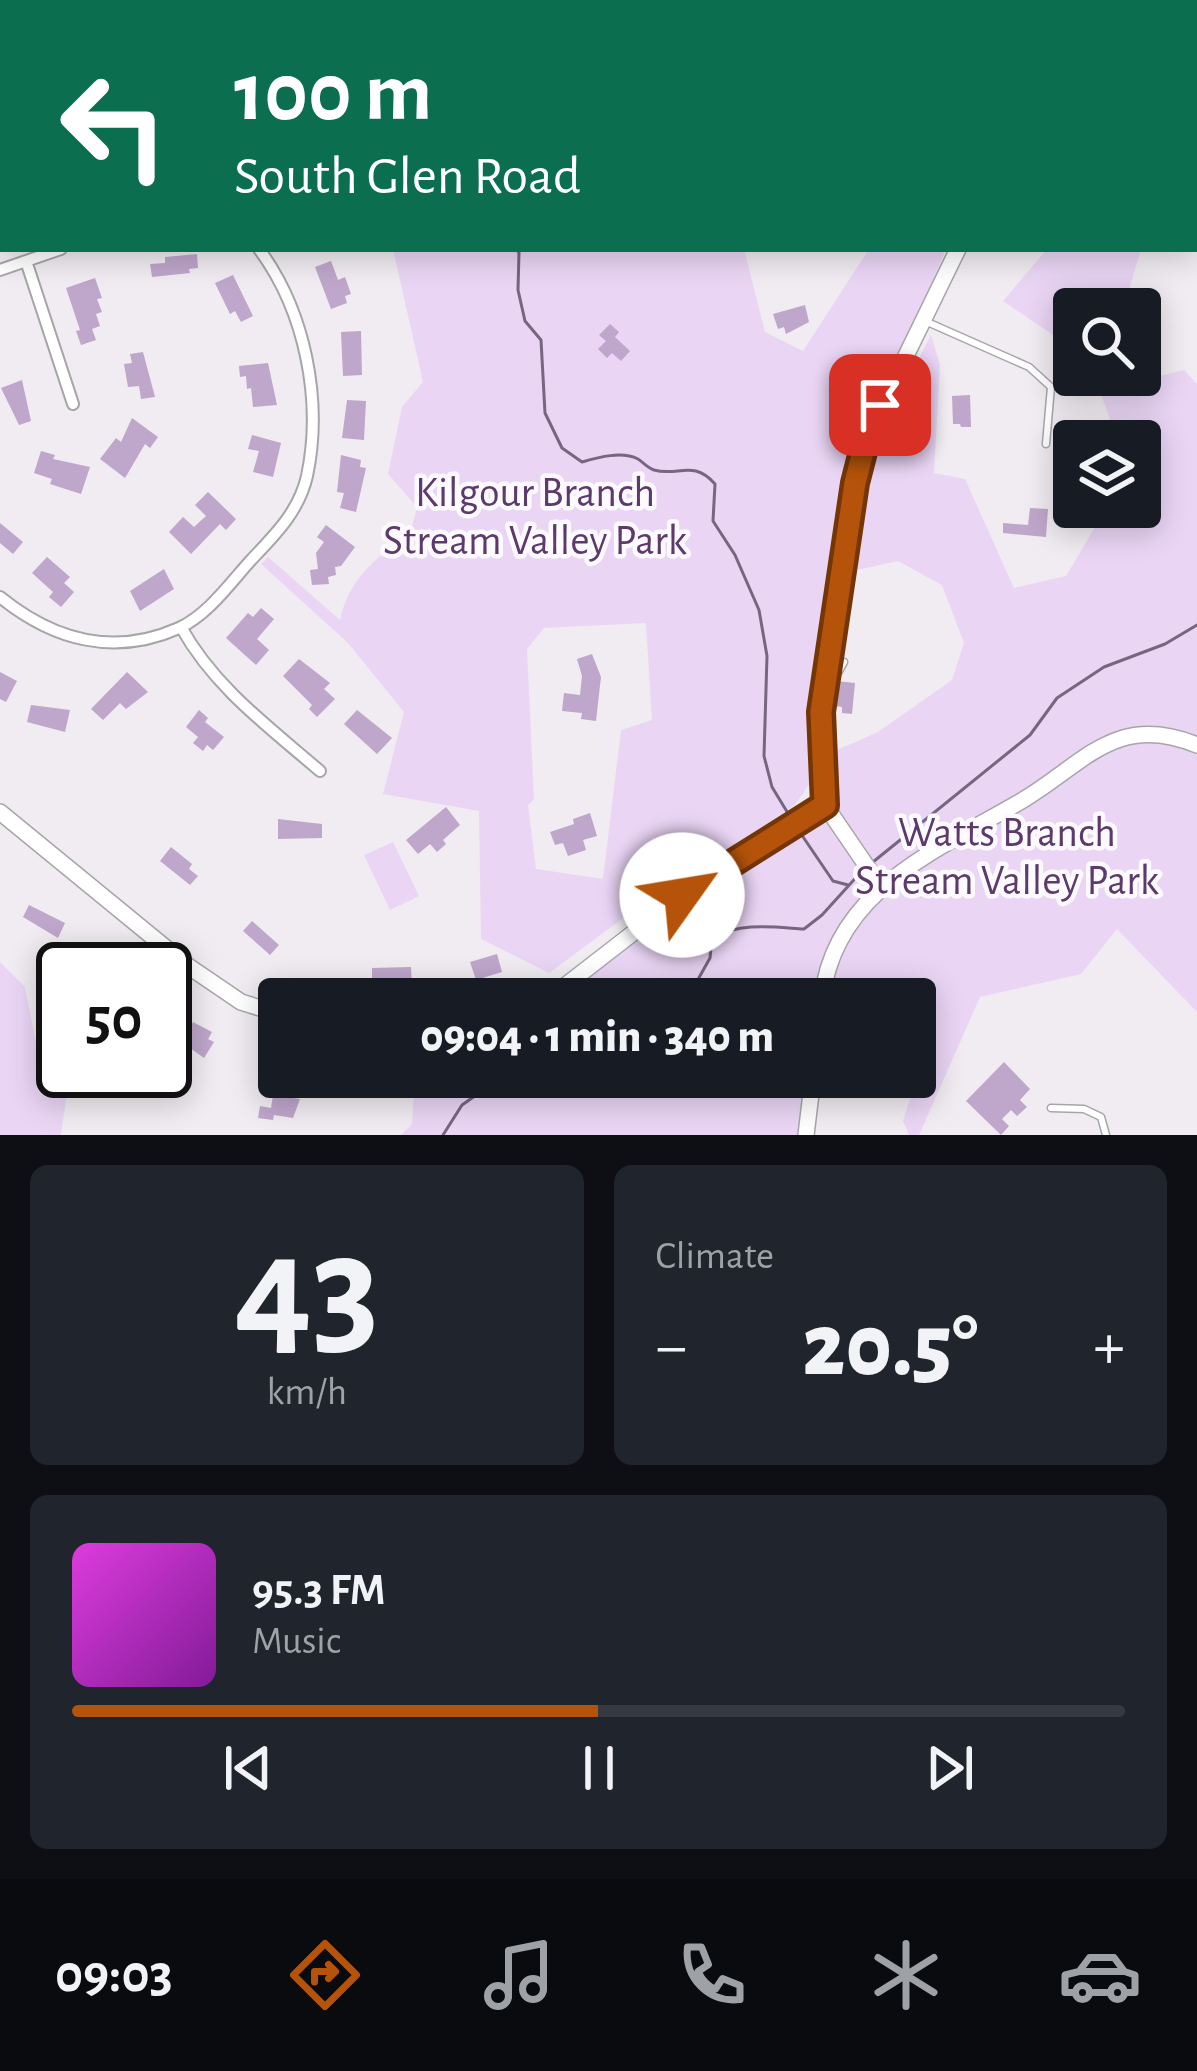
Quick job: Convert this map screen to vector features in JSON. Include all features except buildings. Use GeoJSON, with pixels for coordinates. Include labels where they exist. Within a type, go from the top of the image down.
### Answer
{"type":"FeatureCollection","features":[{"type":"Feature","properties":{"kind":"main road"},"geometry":{"type":"LineString","coordinates":[[876,882],[825,805],[821,712],[855,483],[866,440],[957,252]]}},
{"type":"Feature","properties":{"kind":"main road"},"geometry":{"type":"LineString","coordinates":[[826,978],[847,926],[876,882],[1027,798],[1107,741],[1136,735],[1177,738],[1197,745]]}},
{"type":"Feature","properties":{"kind":"main road"},"geometry":{"type":"LineString","coordinates":[[575,978],[682,895],[825,805]]}},
{"type":"Feature","properties":{"kind":"main road"},"geometry":{"type":"LineString","coordinates":[[0,812],[188,965],[242,1002],[258,1007]]}},
{"type":"Feature","properties":{"kind":"main road"},"geometry":{"type":"LineString","coordinates":[[806,1135],[810,1098]]}},
{"type":"Feature","properties":{"kind":"street"},"geometry":{"type":"LineString","coordinates":[[0,270],[52,252]]}},
{"type":"Feature","properties":{"kind":"street"},"geometry":{"type":"LineString","coordinates":[[0,598],[31,623],[60,635],[102,643],[182,627],[216,599],[291,517],[306,479],[312,434],[306,354],[287,297],[261,252]]}},
{"type":"Feature","properties":{"kind":"street"},"geometry":{"type":"LineString","coordinates":[[26,261],[74,404]]}},
{"type":"Feature","properties":{"kind":"street"},"geometry":{"type":"LineString","coordinates":[[182,627],[199,660],[221,685],[320,771]]}},
{"type":"Feature","properties":{"kind":"lane"},"geometry":{"type":"LineString","coordinates":[[925,321],[1029,367],[1051,387],[1046,444]]}},
{"type":"Feature","properties":{"kind":"lane"},"geometry":{"type":"LineString","coordinates":[[827,673],[838,673],[844,662]]}},
{"type":"Feature","properties":{"kind":"lane"},"geometry":{"type":"LineString","coordinates":[[1051,1108],[1084,1108],[1101,1117],[1106,1135]]}},
{"type":"Feature","properties":{"kind":"green space","name":"Kilgour Branch Stream Valley Park"},"geometry":{"type":"Polygon","coordinates":[[[394,252],[745,252],[765,332],[803,351],[867,252],[945,252],[910,333],[852,433],[847,454],[853,456],[839,514],[835,514],[811,711],[810,783],[795,805],[711,860],[707,856],[549,973],[481,939],[479,811],[383,794],[404,712],[348,643],[261,564],[268,557],[340,620],[365,571],[409,537],[417,507],[388,474],[402,407],[423,382],[394,252]],[[646,623],[544,628],[527,649],[534,799],[528,805],[536,869],[603,879],[621,730],[652,720],[646,623]]]}},
{"type":"Feature","properties":{"kind":"green space"},"geometry":{"type":"Polygon","coordinates":[[[1044,252],[1140,253],[1129,288],[1053,288],[1053,335],[1003,301],[1044,252]]]}},
{"type":"Feature","properties":{"kind":"green space","name":"Watts Branch Stream Valley Park"},"geometry":{"type":"Polygon","coordinates":[[[931,335],[940,365],[934,473],[965,479],[1014,588],[1066,576],[1095,528],[1161,528],[1161,420],[1110,420],[1102,396],[1161,396],[1161,376],[1184,370],[1197,384],[1197,1012],[1117,929],[1081,974],[980,997],[936,1097],[936,978],[575,978],[652,917],[825,805],[823,756],[878,732],[952,680],[964,643],[942,585],[898,561],[852,571],[870,453],[931,335]]]}},
{"type":"Feature","properties":{"kind":"green space"},"geometry":{"type":"Polygon","coordinates":[[[393,842],[419,896],[390,910],[364,855],[393,842]]]}},
{"type":"Feature","properties":{"kind":"green space"},"geometry":{"type":"Polygon","coordinates":[[[0,962],[25,987],[36,1043],[36,1098],[66,1098],[61,1135],[0,1135],[0,962]]]}},
{"type":"Feature","properties":{"kind":"green space"},"geometry":{"type":"Polygon","coordinates":[[[414,1098],[806,1098],[803,1135],[401,1135],[412,1124],[414,1098]]]}},
{"type":"Feature","properties":{"kind":"green space","name":"Watts Branch Stream Valley Park"},"geometry":{"type":"Polygon","coordinates":[[[910,1098],[935,1098],[919,1135],[909,1135],[903,1121],[910,1098]]]}},
{"type":"Feature","properties":{"kind":"waterway"},"geometry":{"type":"LineString","coordinates":[[519,252],[518,290],[525,321],[541,340],[545,413],[562,448],[582,462],[625,455],[654,470],[700,472],[715,484],[713,521],[735,555],[759,610],[767,656],[764,756],[772,787],[789,815]]}},
{"type":"Feature","properties":{"kind":"waterway"},"geometry":{"type":"LineString","coordinates":[[873,862],[1030,735],[1057,698],[1104,667],[1165,644],[1197,625]]}},
{"type":"Feature","properties":{"kind":"waterway"},"geometry":{"type":"LineString","coordinates":[[799,831],[833,881],[848,885]]}},
{"type":"Feature","properties":{"kind":"waterway"},"geometry":{"type":"LineString","coordinates":[[699,978],[710,958],[712,938],[745,928],[804,929],[861,872]]}},
{"type":"Feature","properties":{"kind":"waterway"},"geometry":{"type":"LineString","coordinates":[[443,1135],[472,1098]]}},
{"type":"Feature","properties":{"kind":"route"},"geometry":{"type":"LineString","coordinates":[[682,895],[825,805],[821,712],[855,483],[880,405]]}}]}
